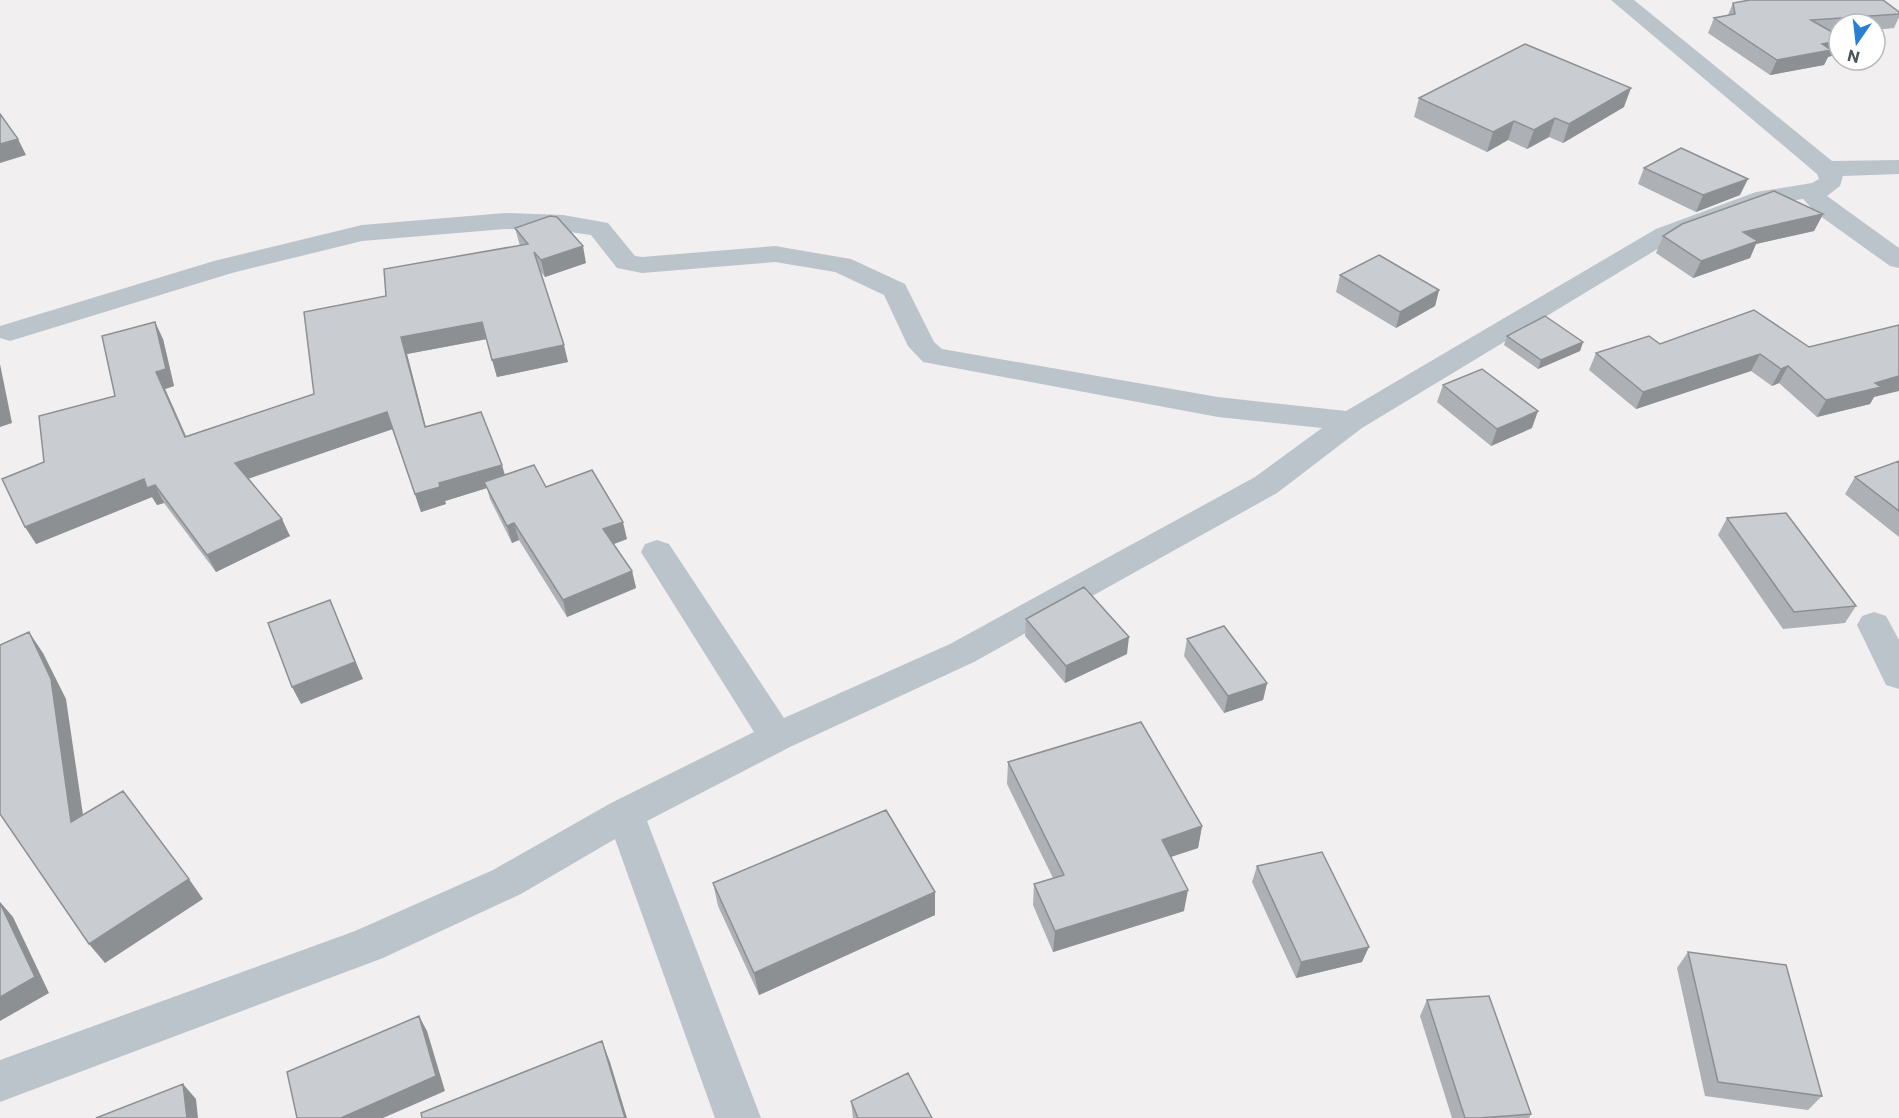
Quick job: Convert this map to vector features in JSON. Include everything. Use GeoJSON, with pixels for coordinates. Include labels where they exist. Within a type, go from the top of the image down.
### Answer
{"type":"FeatureCollection","features":[{"type":"Feature","properties":{"kind":"street"},"geometry":{"type":"LineString","coordinates":[[1620,0],[1821,180]]}},
{"type":"Feature","properties":{"kind":"street"},"geometry":{"type":"LineString","coordinates":[[0,1081],[368,945],[507,882],[625,814],[777,737],[962,652],[1266,485],[1351,421],[1665,234],[1765,197],[1821,180],[1899,167]]}},
{"type":"Feature","properties":{"kind":"street"},"geometry":{"type":"LineString","coordinates":[[1821,180],[1814,197],[1825,208],[1899,260]]}},
{"type":"Feature","properties":{"kind":"street"},"geometry":{"type":"LineString","coordinates":[[10,332],[224,267],[363,233],[505,221],[563,223],[599,228],[626,262],[642,265],[775,254],[842,265],[895,290],[922,346],[933,356],[1218,407],[1351,421]]}},
{"type":"Feature","properties":{"kind":"street"},"geometry":{"type":"LineString","coordinates":[[657,552],[777,737]]}},
{"type":"Feature","properties":{"kind":"street"},"geometry":{"type":"LineString","coordinates":[[1874,625],[1899,675]]}},
{"type":"Feature","properties":{"kind":"street"},"geometry":{"type":"LineString","coordinates":[[625,814],[738,1118]]}},
{"type":"Feature","properties":{"kind":"building"},"geometry":{"type":"Polygon","coordinates":[[[1750,0],[1883,0],[1899,14],[1827,12],[1827,19],[1811,20],[1827,29],[1827,43],[1822,44],[1827,47],[1827,51],[1777,60],[1714,18],[1735,14],[1733,3],[1750,0]]]}},
{"type":"Feature","properties":{"kind":"building"},"geometry":{"type":"Polygon","coordinates":[[[1525,44],[1631,88],[1569,124],[1555,118],[1534,130],[1514,121],[1493,132],[1419,98],[1525,44]]]}},
{"type":"Feature","properties":{"kind":"building"},"geometry":{"type":"Polygon","coordinates":[[[0,114],[18,139],[0,144],[0,114]]]}},
{"type":"Feature","properties":{"kind":"building"},"geometry":{"type":"Polygon","coordinates":[[[1681,148],[1748,179],[1703,195],[1644,168],[1681,148]]]}},
{"type":"Feature","properties":{"kind":"building"},"geometry":{"type":"Polygon","coordinates":[[[1774,191],[1823,214],[1743,232],[1758,241],[1701,261],[1663,236],[1682,224],[1774,191]]]}},
{"type":"Feature","properties":{"kind":"building"},"geometry":{"type":"Polygon","coordinates":[[[550,216],[557,217],[583,246],[541,260],[534,252],[564,345],[492,360],[482,322],[401,337],[425,427],[481,412],[502,465],[439,483],[440,487],[415,494],[387,412],[235,463],[282,519],[207,555],[155,485],[147,488],[144,479],[25,527],[2,479],[44,462],[39,416],[115,396],[102,336],[155,322],[166,369],[156,372],[185,437],[314,394],[304,312],[386,296],[384,269],[528,244],[515,228],[550,216]]]}},
{"type":"Feature","properties":{"kind":"building"},"geometry":{"type":"Polygon","coordinates":[[[1379,255],[1439,290],[1400,312],[1340,275],[1379,255]]]}},
{"type":"Feature","properties":{"kind":"building"},"geometry":{"type":"Polygon","coordinates":[[[1754,310],[1809,347],[1899,325],[1899,376],[1875,383],[1881,387],[1826,400],[1788,366],[1781,369],[1760,354],[1643,392],[1596,353],[1649,336],[1660,344],[1754,310]]]}},
{"type":"Feature","properties":{"kind":"building"},"geometry":{"type":"Polygon","coordinates":[[[1545,316],[1583,342],[1541,360],[1507,336],[1545,316]]]}},
{"type":"Feature","properties":{"kind":"building"},"geometry":{"type":"Polygon","coordinates":[[[1482,369],[1538,411],[1497,429],[1443,385],[1482,369]]]}},
{"type":"Feature","properties":{"kind":"building"},"geometry":{"type":"Polygon","coordinates":[[[1899,461],[1899,511],[1855,477],[1899,461]]]}},
{"type":"Feature","properties":{"kind":"building"},"geometry":{"type":"Polygon","coordinates":[[[534,465],[546,487],[592,470],[623,522],[603,529],[632,571],[563,600],[514,523],[507,526],[484,482],[534,465]]]}},
{"type":"Feature","properties":{"kind":"building"},"geometry":{"type":"Polygon","coordinates":[[[1786,513],[1856,606],[1794,612],[1727,518],[1786,513]]]}},
{"type":"Feature","properties":{"kind":"building"},"geometry":{"type":"Polygon","coordinates":[[[1084,587],[1129,637],[1066,666],[1026,619],[1084,587]]]}},
{"type":"Feature","properties":{"kind":"building"},"geometry":{"type":"Polygon","coordinates":[[[330,600],[355,662],[292,687],[268,623],[330,600]]]}},
{"type":"Feature","properties":{"kind":"building"},"geometry":{"type":"Polygon","coordinates":[[[1224,626],[1267,683],[1228,696],[1187,639],[1224,626]]]}},
{"type":"Feature","properties":{"kind":"building"},"geometry":{"type":"Polygon","coordinates":[[[29,632],[51,679],[71,822],[123,791],[189,879],[89,944],[0,814],[0,645],[29,632]]]}},
{"type":"Feature","properties":{"kind":"building"},"geometry":{"type":"Polygon","coordinates":[[[1141,722],[1202,826],[1162,840],[1188,890],[1055,931],[1034,884],[1064,875],[1008,762],[1141,722]]]}},
{"type":"Feature","properties":{"kind":"building"},"geometry":{"type":"Polygon","coordinates":[[[886,810],[935,892],[754,973],[713,883],[886,810]]]}},
{"type":"Feature","properties":{"kind":"building"},"geometry":{"type":"Polygon","coordinates":[[[1322,852],[1369,947],[1301,962],[1257,866],[1322,852]]]}},
{"type":"Feature","properties":{"kind":"building"},"geometry":{"type":"Polygon","coordinates":[[[0,903],[35,977],[0,997],[0,903]]]}},
{"type":"Feature","properties":{"kind":"building"},"geometry":{"type":"Polygon","coordinates":[[[1688,952],[1786,965],[1822,1096],[1718,1082],[1688,952]]]}},
{"type":"Feature","properties":{"kind":"building"},"geometry":{"type":"Polygon","coordinates":[[[1489,996],[1531,1114],[1465,1118],[1427,1000],[1489,996]]]}},
{"type":"Feature","properties":{"kind":"building"},"geometry":{"type":"Polygon","coordinates":[[[419,1016],[436,1076],[341,1118],[297,1118],[287,1072],[419,1016]]]}},
{"type":"Feature","properties":{"kind":"building"},"geometry":{"type":"Polygon","coordinates":[[[602,1041],[625,1118],[422,1118],[421,1113],[602,1041]]]}},
{"type":"Feature","properties":{"kind":"building"},"geometry":{"type":"Polygon","coordinates":[[[908,1073],[932,1118],[858,1118],[851,1101],[908,1073]]]}},
{"type":"Feature","properties":{"kind":"building"},"geometry":{"type":"Polygon","coordinates":[[[183,1084],[187,1118],[96,1118],[183,1084]]]}}]}
